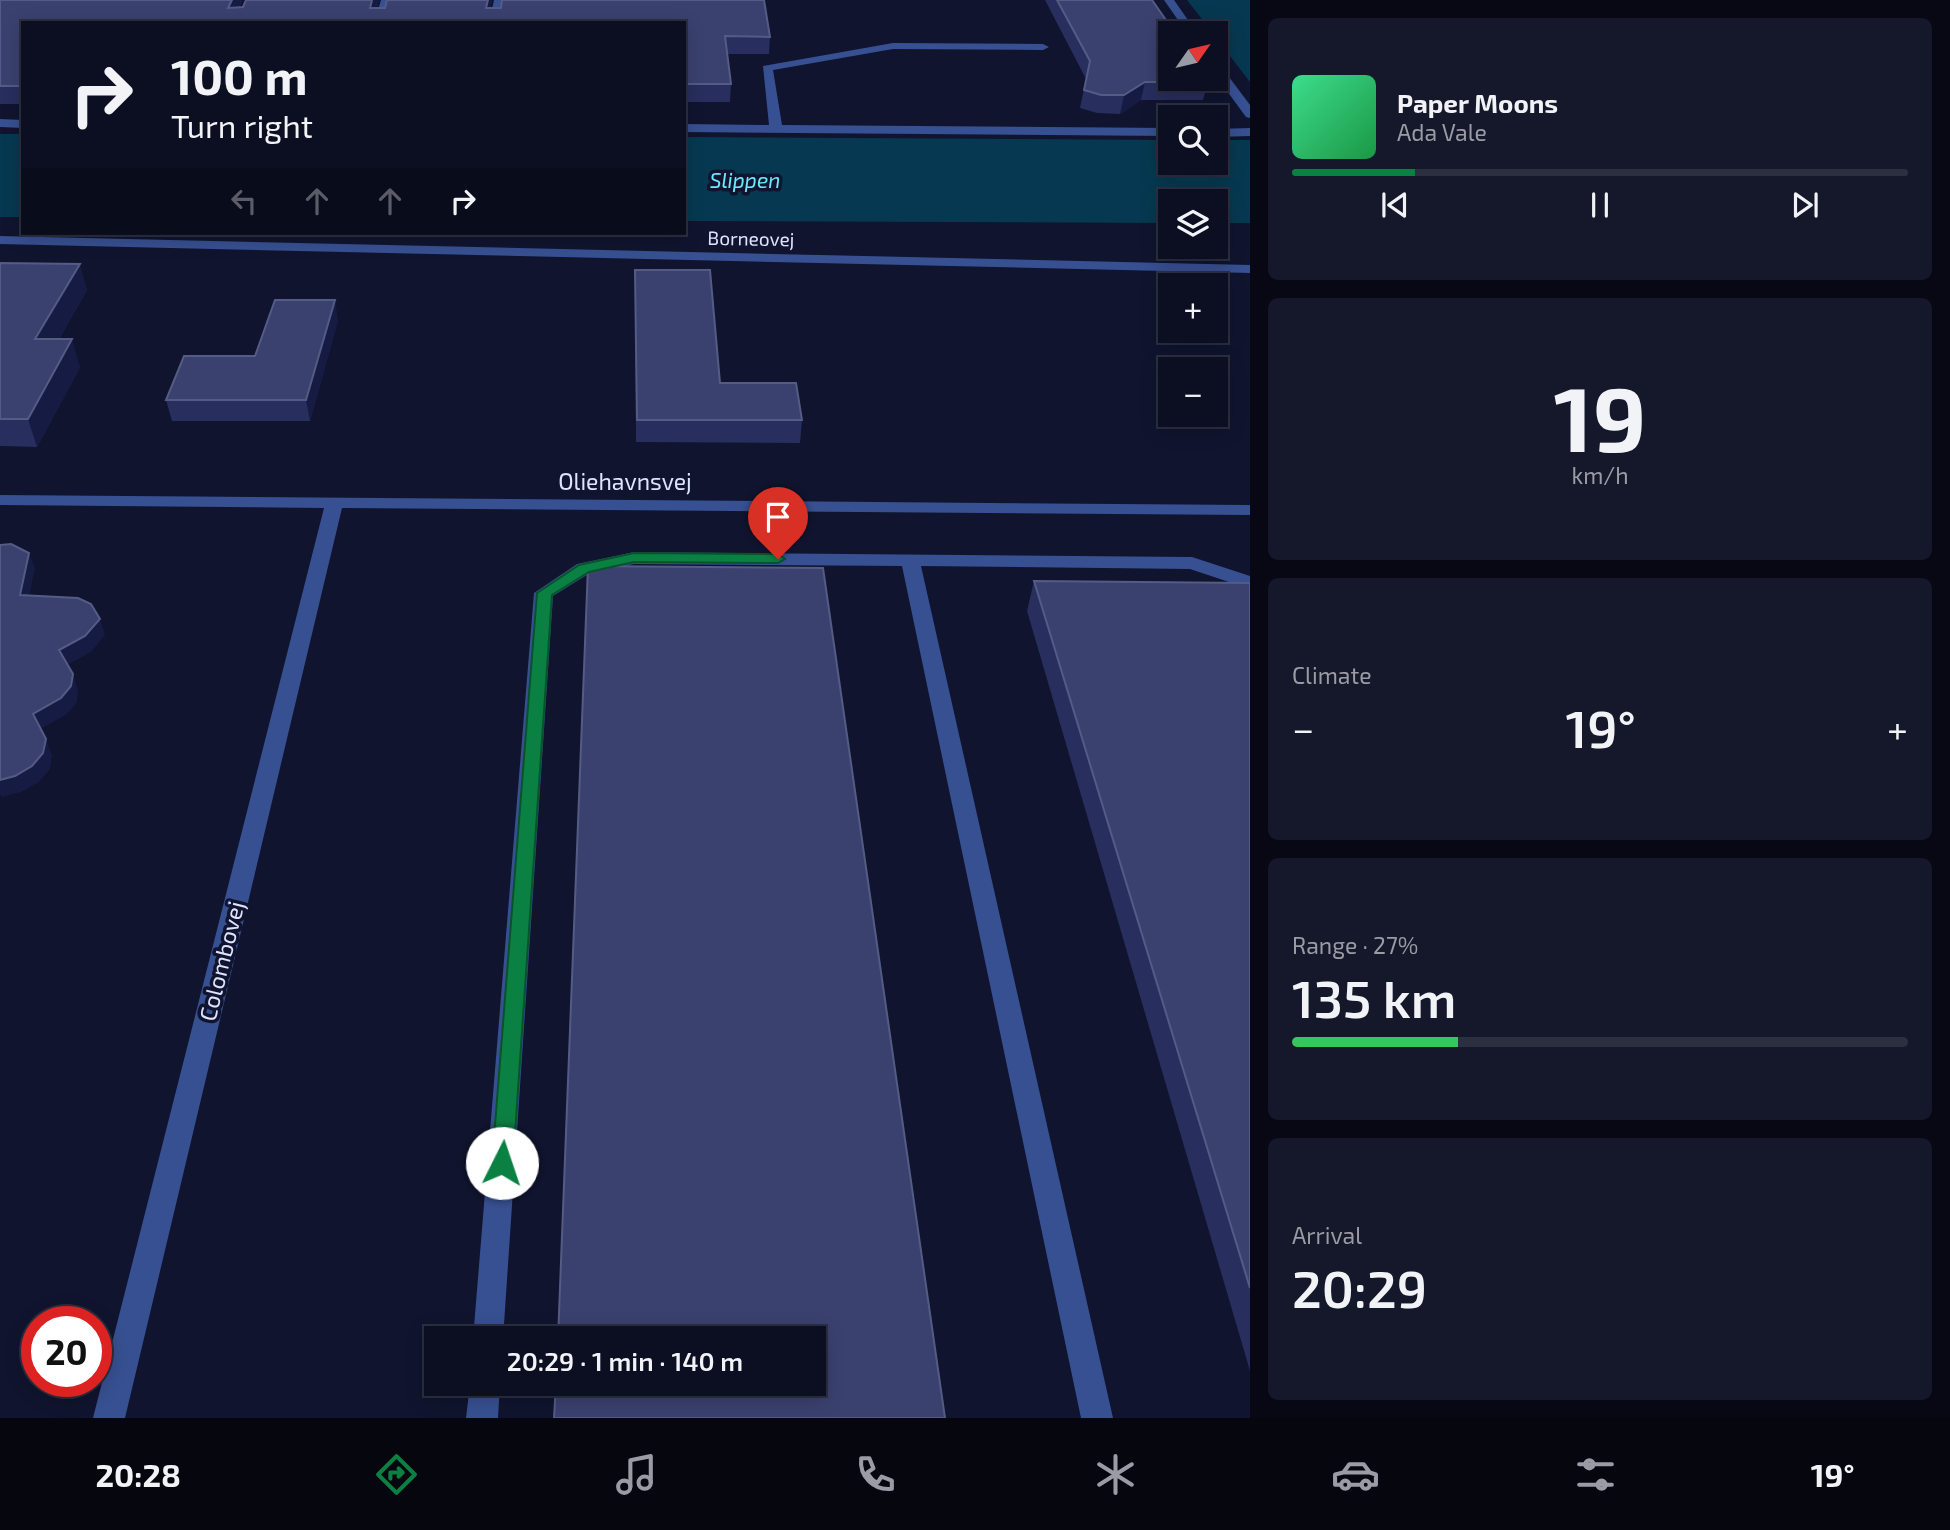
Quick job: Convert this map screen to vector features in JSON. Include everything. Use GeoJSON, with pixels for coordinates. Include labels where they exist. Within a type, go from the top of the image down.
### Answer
{"type":"FeatureCollection","features":[{"type":"Feature","properties":{"kind":"street"},"geometry":{"type":"LineString","coordinates":[[380,21],[386,0]]}},
{"type":"Feature","properties":{"kind":"street"},"geometry":{"type":"LineString","coordinates":[[494,21],[499,0]]}},
{"type":"Feature","properties":{"kind":"street"},"geometry":{"type":"LineString","coordinates":[[1169,0],[1184,21]]}},
{"type":"Feature","properties":{"kind":"street"},"geometry":{"type":"LineString","coordinates":[[776,128],[767,68],[893,46],[1043,47]]}},
{"type":"Feature","properties":{"kind":"street"},"geometry":{"type":"LineString","coordinates":[[1228,84],[1250,114]]}},
{"type":"Feature","properties":{"kind":"street"},"geometry":{"type":"LineString","coordinates":[[0,123],[21,124]]}},
{"type":"Feature","properties":{"kind":"street"},"geometry":{"type":"LineString","coordinates":[[686,128],[1158,132]]}},
{"type":"Feature","properties":{"kind":"street"},"geometry":{"type":"LineString","coordinates":[[1228,133],[1250,132]]}},
{"type":"Feature","properties":{"kind":"street","name":"Borneovej"},"geometry":{"type":"LineString","coordinates":[[0,240],[1250,269]]}},
{"type":"Feature","properties":{"kind":"street","name":"Oliehavnsvej"},"geometry":{"type":"LineString","coordinates":[[0,500],[1250,510]]}},
{"type":"Feature","properties":{"kind":"street","name":"Colombovej"},"geometry":{"type":"LineString","coordinates":[[109,1418],[334,503]]}},
{"type":"Feature","properties":{"kind":"street"},"geometry":{"type":"LineString","coordinates":[[489,1326],[544,593],[584,568],[634,558],[1192,563],[1250,583]]}},
{"type":"Feature","properties":{"kind":"street"},"geometry":{"type":"LineString","coordinates":[[910,560],[1097,1418]]}},
{"type":"Feature","properties":{"kind":"street"},"geometry":{"type":"LineString","coordinates":[[482,1418],[484,1396]]}},
{"type":"Feature","properties":{"kind":"water"},"geometry":{"type":"Polygon","coordinates":[[[1187,0],[1250,0],[1250,82],[1228,54],[1228,21],[1204,21],[1187,0]]]}},
{"type":"Feature","properties":{"kind":"water"},"geometry":{"type":"Polygon","coordinates":[[[0,134],[21,134],[21,217],[0,217],[0,134]]]}},
{"type":"Feature","properties":{"kind":"water","name":"Slippen"},"geometry":{"type":"Polygon","coordinates":[[[686,137],[1158,140],[1158,175],[1228,175],[1228,140],[1250,140],[1250,223],[1228,223],[1228,189],[1158,189],[1158,223],[686,221],[686,137]]]}},
{"type":"Feature","properties":{"kind":"building"},"geometry":{"type":"Polygon","coordinates":[[[0,0],[232,0],[228,8],[243,7],[246,0],[372,0],[370,8],[385,8],[387,0],[488,0],[486,8],[501,8],[502,0],[764,0],[770,37],[725,36],[731,84],[688,84],[686,86],[686,21],[21,21],[21,86],[0,86],[0,0]]]}},
{"type":"Feature","properties":{"kind":"building"},"geometry":{"type":"Polygon","coordinates":[[[1057,0],[1152,0],[1167,21],[1158,21],[1158,82],[1145,82],[1124,95],[1101,95],[1084,90],[1090,61],[1057,0]]]}},
{"type":"Feature","properties":{"kind":"building"},"geometry":{"type":"Polygon","coordinates":[[[0,263],[80,264],[35,339],[72,339],[28,419],[0,419],[0,263]]]}},
{"type":"Feature","properties":{"kind":"building"},"geometry":{"type":"Polygon","coordinates":[[[635,270],[710,270],[720,383],[796,383],[802,420],[637,420],[635,270]]]}},
{"type":"Feature","properties":{"kind":"building"},"geometry":{"type":"Polygon","coordinates":[[[275,300],[335,300],[306,400],[166,400],[184,356],[255,356],[275,300]]]}},
{"type":"Feature","properties":{"kind":"building"},"geometry":{"type":"Polygon","coordinates":[[[11,544],[29,553],[20,595],[78,598],[91,604],[100,619],[85,636],[59,650],[73,674],[71,686],[61,698],[33,714],[46,739],[43,753],[32,766],[15,776],[0,780],[0,545],[11,544]]]}},
{"type":"Feature","properties":{"kind":"building"},"geometry":{"type":"Polygon","coordinates":[[[588,566],[823,568],[945,1418],[554,1418],[555,1396],[826,1396],[826,1326],[559,1326],[588,566]]]}},
{"type":"Feature","properties":{"kind":"building"},"geometry":{"type":"Polygon","coordinates":[[[1034,581],[1250,583],[1250,1288],[1034,581]]]}},
{"type":"Feature","properties":{"kind":"route"},"geometry":{"type":"LineString","coordinates":[[502,1163],[544,593],[584,568],[634,558],[778,559]]}}]}
